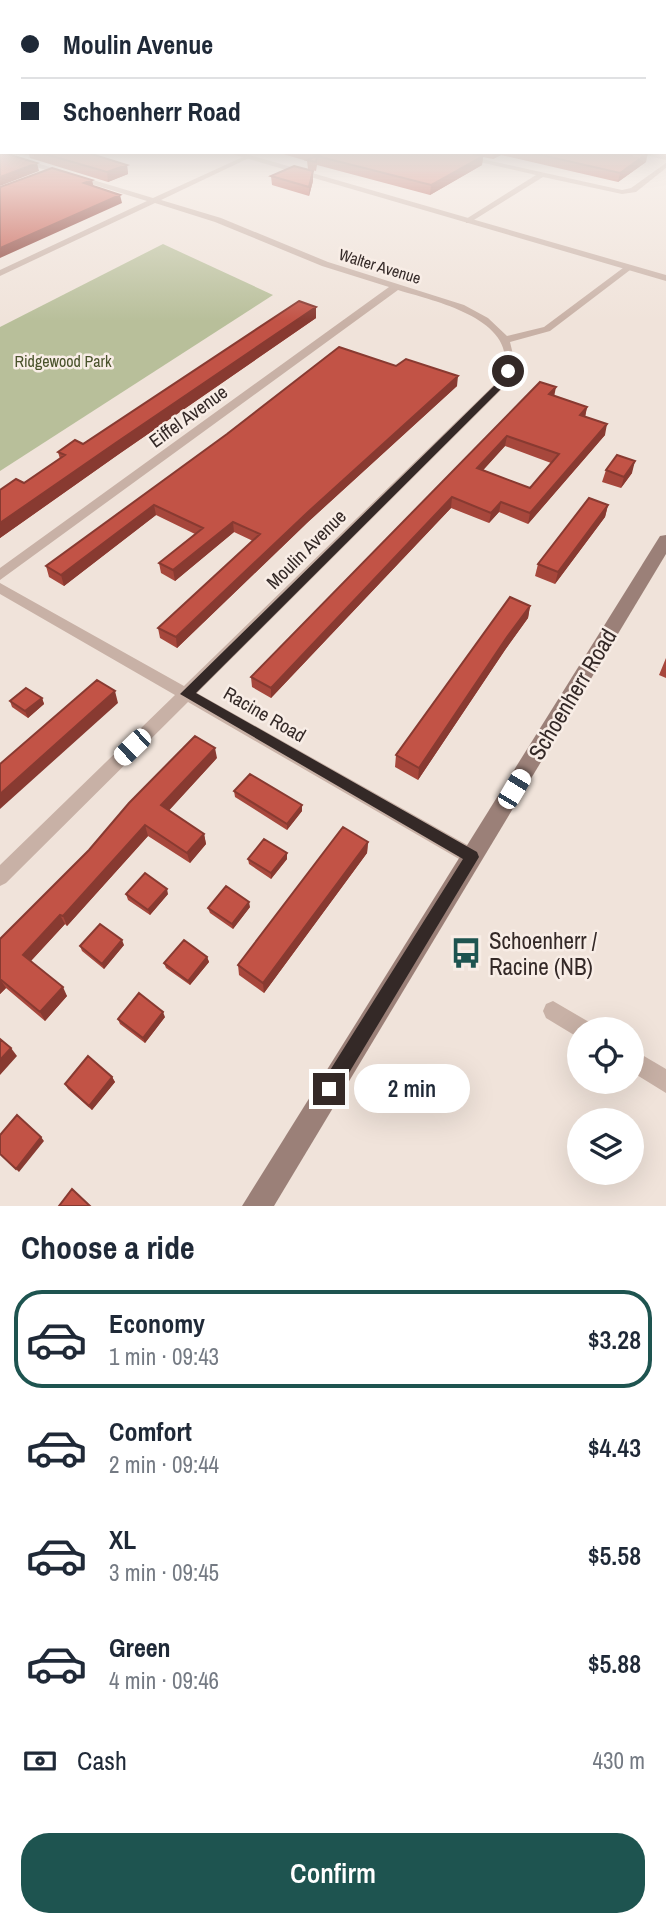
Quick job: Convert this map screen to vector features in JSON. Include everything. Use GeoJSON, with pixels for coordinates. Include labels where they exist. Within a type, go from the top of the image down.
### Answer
{"type":"FeatureCollection","features":[{"type":"Feature","properties":{"kind":"main road","name":"Schoenherr Road"},"geometry":{"type":"LineString","coordinates":[[257,1206],[666,540]]}},
{"type":"Feature","properties":{"kind":"street"},"geometry":{"type":"LineString","coordinates":[[0,273],[137,208]]}},
{"type":"Feature","properties":{"kind":"street","name":"Walter Avenue"},"geometry":{"type":"LineString","coordinates":[[181,208],[218,220],[325,264],[471,312],[485,320],[505,340]]}},
{"type":"Feature","properties":{"kind":"street"},"geometry":{"type":"LineString","coordinates":[[425,208],[666,278]]}},
{"type":"Feature","properties":{"kind":"street"},"geometry":{"type":"LineString","coordinates":[[469,221],[489,208]]}},
{"type":"Feature","properties":{"kind":"street"},"geometry":{"type":"LineString","coordinates":[[505,340],[547,329],[630,267]]}},
{"type":"Feature","properties":{"kind":"street","name":"Eiffel Avenue"},"geometry":{"type":"LineString","coordinates":[[0,575],[397,286]]}},
{"type":"Feature","properties":{"kind":"street","name":"Moulin Avenue"},"geometry":{"type":"LineString","coordinates":[[0,877],[501,384],[510,363],[505,340]]}},
{"type":"Feature","properties":{"kind":"street","name":"Racine Road"},"geometry":{"type":"LineString","coordinates":[[0,588],[472,857]]}},
{"type":"Feature","properties":{"kind":"street"},"geometry":{"type":"LineString","coordinates":[[553,1011],[567,1020]]}},
{"type":"Feature","properties":{"kind":"street"},"geometry":{"type":"LineString","coordinates":[[644,1068],[666,1082]]}},
{"type":"Feature","properties":{"kind":"green space","name":"Ridgewood Park"},"geometry":{"type":"Polygon","coordinates":[[[163,244],[273,295],[0,471],[0,327],[163,244]]]}},
{"type":"Feature","properties":{"kind":"building"},"geometry":{"type":"Polygon","coordinates":[[[0,208],[90,208],[0,248],[0,208]]]}},
{"type":"Feature","properties":{"kind":"building"},"geometry":{"type":"Polygon","coordinates":[[[299,301],[316,307],[0,523],[0,490],[16,479],[24,483],[65,455],[58,452],[75,440],[83,444],[299,301]]]}},
{"type":"Feature","properties":{"kind":"building"},"geometry":{"type":"Polygon","coordinates":[[[339,347],[396,366],[406,359],[458,376],[176,637],[158,628],[260,534],[233,522],[173,570],[159,563],[203,528],[154,505],[61,575],[46,566],[227,434],[339,347]]]}},
{"type":"Feature","properties":{"kind":"building"},"geometry":{"type":"Polygon","coordinates":[[[540,382],[556,387],[549,394],[587,407],[580,415],[607,424],[530,513],[501,502],[491,513],[452,497],[271,688],[251,677],[540,382]],[[507,436],[477,468],[530,488],[559,454],[507,436]]]}},
{"type":"Feature","properties":{"kind":"building"},"geometry":{"type":"Polygon","coordinates":[[[617,455],[635,461],[624,477],[606,470],[617,455]]]}},
{"type":"Feature","properties":{"kind":"building"},"geometry":{"type":"Polygon","coordinates":[[[589,498],[608,505],[558,572],[538,564],[589,498]]]}},
{"type":"Feature","properties":{"kind":"building"},"geometry":{"type":"Polygon","coordinates":[[[510,597],[530,606],[419,768],[396,755],[510,597]]]}},
{"type":"Feature","properties":{"kind":"building"},"geometry":{"type":"Polygon","coordinates":[[[97,680],[115,691],[0,794],[0,764],[97,680]]]}},
{"type":"Feature","properties":{"kind":"building"},"geometry":{"type":"Polygon","coordinates":[[[26,688],[42,698],[25,711],[10,701],[26,688]]]}},
{"type":"Feature","properties":{"kind":"building"},"geometry":{"type":"Polygon","coordinates":[[[195,736],[215,748],[161,805],[204,834],[187,853],[145,825],[63,916],[60,915],[23,955],[63,987],[40,1012],[0,979],[0,939],[89,850],[129,803],[195,736]]]}},
{"type":"Feature","properties":{"kind":"building"},"geometry":{"type":"Polygon","coordinates":[[[250,774],[302,805],[287,824],[234,791],[250,774]]]}},
{"type":"Feature","properties":{"kind":"building"},"geometry":{"type":"Polygon","coordinates":[[[343,827],[368,842],[263,983],[238,965],[343,827]]]}},
{"type":"Feature","properties":{"kind":"building"},"geometry":{"type":"Polygon","coordinates":[[[264,839],[287,853],[271,873],[248,859],[264,839]]]}},
{"type":"Feature","properties":{"kind":"building"},"geometry":{"type":"Polygon","coordinates":[[[145,873],[167,889],[148,910],[126,894],[145,873]]]}},
{"type":"Feature","properties":{"kind":"building"},"geometry":{"type":"Polygon","coordinates":[[[226,886],[249,902],[232,924],[208,908],[226,886]]]}},
{"type":"Feature","properties":{"kind":"building"},"geometry":{"type":"Polygon","coordinates":[[[100,924],[122,940],[102,964],[80,946],[100,924]]]}},
{"type":"Feature","properties":{"kind":"building"},"geometry":{"type":"Polygon","coordinates":[[[184,940],[207,957],[188,981],[164,963],[184,940]]]}},
{"type":"Feature","properties":{"kind":"building"},"geometry":{"type":"Polygon","coordinates":[[[139,993],[163,1012],[143,1038],[118,1019],[139,993]]]}},
{"type":"Feature","properties":{"kind":"building"},"geometry":{"type":"Polygon","coordinates":[[[0,1039],[11,1048],[0,1060],[0,1039]]]}},
{"type":"Feature","properties":{"kind":"building"},"geometry":{"type":"Polygon","coordinates":[[[88,1056],[112,1077],[89,1106],[65,1084],[88,1056]]]}},
{"type":"Feature","properties":{"kind":"building"},"geometry":{"type":"Polygon","coordinates":[[[17,1115],[41,1137],[16,1169],[0,1154],[0,1135],[17,1115]]]}},
{"type":"Feature","properties":{"kind":"building"},"geometry":{"type":"Polygon","coordinates":[[[72,1189],[90,1206],[59,1206],[72,1189]]]}},
{"type":"Feature","properties":{"kind":"place","name":"Schoenherr / Racine (NB)"},"geometry":{"type":"Point","coordinates":[466,953]}},
{"type":"Feature","properties":{"kind":"route"},"geometry":{"type":"LineString","coordinates":[[329,1089],[472,857],[187,694],[501,384],[508,371]]}}]}
